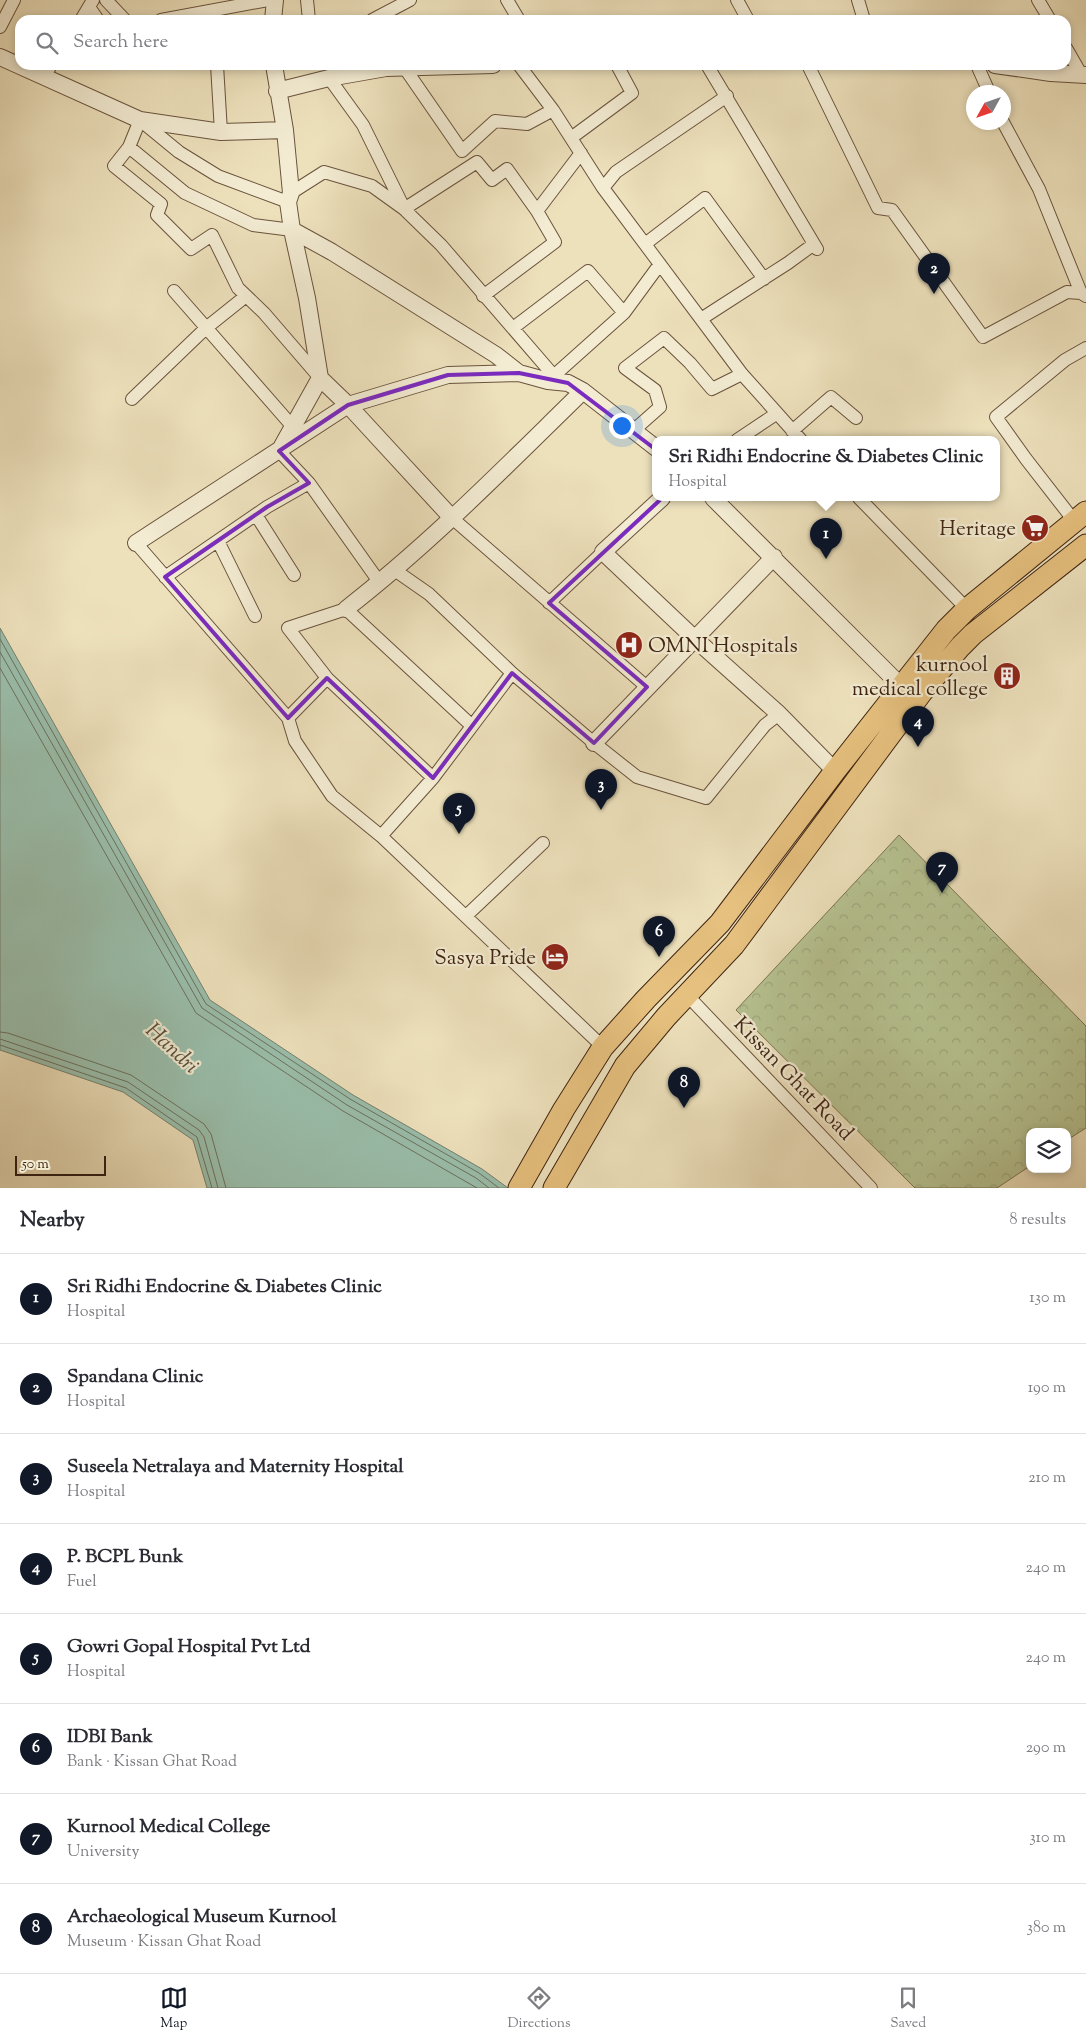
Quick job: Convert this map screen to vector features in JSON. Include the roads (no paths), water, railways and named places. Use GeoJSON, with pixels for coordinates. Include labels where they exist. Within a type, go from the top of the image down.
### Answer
{"type":"FeatureCollection","features":[{"type":"Feature","properties":{"kind":"main road"},"geometry":{"type":"LineString","coordinates":[[554,1188],[625,1066],[734,944],[909,692],[946,630],[967,609],[1080,517]]}},
{"type":"Feature","properties":{"kind":"main road"},"geometry":{"type":"LineString","coordinates":[[519,1188],[564,1109],[603,1047],[646,999],[720,923],[835,771],[909,692],[974,634],[1086,545]]}},
{"type":"Feature","properties":{"kind":"main road"},"geometry":{"type":"LineString","coordinates":[[646,999],[666,1018]]}},
{"type":"Feature","properties":{"kind":"street"},"geometry":{"type":"LineString","coordinates":[[0,27],[14,0]]}},
{"type":"Feature","properties":{"kind":"street"},"geometry":{"type":"LineString","coordinates":[[106,0],[120,15]]}},
{"type":"Feature","properties":{"kind":"street"},"geometry":{"type":"LineString","coordinates":[[188,15],[268,0]]}},
{"type":"Feature","properties":{"kind":"street"},"geometry":{"type":"LineString","coordinates":[[273,15],[275,0]]}},
{"type":"Feature","properties":{"kind":"street"},"geometry":{"type":"LineString","coordinates":[[307,0],[308,15]]}},
{"type":"Feature","properties":{"kind":"street"},"geometry":{"type":"LineString","coordinates":[[382,15],[410,0]]}},
{"type":"Feature","properties":{"kind":"street"},"geometry":{"type":"LineString","coordinates":[[507,0],[515,15]]}},
{"type":"Feature","properties":{"kind":"street"},"geometry":{"type":"LineString","coordinates":[[736,0],[745,15]]}},
{"type":"Feature","properties":{"kind":"street"},"geometry":{"type":"LineString","coordinates":[[858,0],[862,15]]}},
{"type":"Feature","properties":{"kind":"street"},"geometry":{"type":"LineString","coordinates":[[1038,0],[1047,15]]}},
{"type":"Feature","properties":{"kind":"street"},"geometry":{"type":"LineString","coordinates":[[84,15],[91,4]]}},
{"type":"Feature","properties":{"kind":"street"},"geometry":{"type":"LineString","coordinates":[[1071,56],[1083,75]]}},
{"type":"Feature","properties":{"kind":"street"},"geometry":{"type":"LineString","coordinates":[[0,57],[15,61]]}},
{"type":"Feature","properties":{"kind":"street"},"geometry":{"type":"LineString","coordinates":[[48,70],[140,120],[179,152],[218,176],[290,197]]}},
{"type":"Feature","properties":{"kind":"street"},"geometry":{"type":"LineString","coordinates":[[216,70],[221,132]]}},
{"type":"Feature","properties":{"kind":"street"},"geometry":{"type":"LineString","coordinates":[[275,70],[284,130],[292,230],[320,378],[279,451]]}},
{"type":"Feature","properties":{"kind":"street"},"geometry":{"type":"LineString","coordinates":[[277,91],[329,78],[375,70]]}},
{"type":"Feature","properties":{"kind":"street"},"geometry":{"type":"LineString","coordinates":[[406,70],[462,152],[495,121],[527,124],[553,110]]}},
{"type":"Feature","properties":{"kind":"street"},"geometry":{"type":"LineString","coordinates":[[523,70],[553,110],[603,188],[742,374],[796,436],[831,397],[856,418]]}},
{"type":"Feature","properties":{"kind":"street"},"geometry":{"type":"LineString","coordinates":[[571,138],[632,93],[620,70]]}},
{"type":"Feature","properties":{"kind":"street"},"geometry":{"type":"LineString","coordinates":[[701,319],[815,247],[710,70]]}},
{"type":"Feature","properties":{"kind":"street"},"geometry":{"type":"LineString","coordinates":[[810,70],[878,208],[892,210],[983,338],[1066,292],[1084,295]]}},
{"type":"Feature","properties":{"kind":"street"},"geometry":{"type":"LineString","coordinates":[[979,70],[986,85]]}},
{"type":"Feature","properties":{"kind":"street"},"geometry":{"type":"LineString","coordinates":[[1030,70],[1083,75]]}},
{"type":"Feature","properties":{"kind":"street"},"geometry":{"type":"LineString","coordinates":[[329,78],[363,124],[404,209]]}},
{"type":"Feature","properties":{"kind":"street"},"geometry":{"type":"LineString","coordinates":[[603,188],[616,172],[727,96]]}},
{"type":"Feature","properties":{"kind":"street"},"geometry":{"type":"LineString","coordinates":[[140,120],[221,132],[284,130]]}},
{"type":"Feature","properties":{"kind":"street"},"geometry":{"type":"LineString","coordinates":[[140,120],[129,147],[114,166],[161,204],[158,215],[191,249],[212,235],[238,288],[264,313],[320,378],[348,405],[452,518],[647,687]]}},
{"type":"Feature","properties":{"kind":"street"},"geometry":{"type":"LineString","coordinates":[[1007,130],[1039,189],[1084,295]]}},
{"type":"Feature","properties":{"kind":"street"},"geometry":{"type":"LineString","coordinates":[[129,147],[185,193],[253,225],[292,230],[332,252],[496,355],[519,373]]}},
{"type":"Feature","properties":{"kind":"street"},"geometry":{"type":"LineString","coordinates":[[537,211],[581,153]]}},
{"type":"Feature","properties":{"kind":"street"},"geometry":{"type":"LineString","coordinates":[[404,209],[476,162],[492,180],[507,169],[537,211],[556,242],[483,296]]}},
{"type":"Feature","properties":{"kind":"street"},"geometry":{"type":"LineString","coordinates":[[290,197],[324,172],[372,186],[404,209],[441,245],[483,296],[513,328],[551,379]]}},
{"type":"Feature","properties":{"kind":"street"},"geometry":{"type":"LineString","coordinates":[[645,244],[706,198],[764,279]]}},
{"type":"Feature","properties":{"kind":"street"},"geometry":{"type":"LineString","coordinates":[[551,379],[624,313],[660,264]]}},
{"type":"Feature","properties":{"kind":"street"},"geometry":{"type":"LineString","coordinates":[[513,328],[588,271],[624,313]]}},
{"type":"Feature","properties":{"kind":"street"},"geometry":{"type":"LineString","coordinates":[[174,291],[292,427]]}},
{"type":"Feature","properties":{"kind":"street"},"geometry":{"type":"LineString","coordinates":[[132,399],[206,328],[246,296]]}},
{"type":"Feature","properties":{"kind":"street"},"geometry":{"type":"LineString","coordinates":[[634,430],[660,407],[655,390],[625,368],[664,338],[712,388],[742,374]]}},
{"type":"Feature","properties":{"kind":"street"},"geometry":{"type":"LineString","coordinates":[[1080,517],[996,417],[1065,360],[1086,348]]}},
{"type":"Feature","properties":{"kind":"street"},"geometry":{"type":"LineString","coordinates":[[603,1047],[381,836],[332,796],[295,741],[288,718],[136,543],[348,405],[448,375],[519,373],[568,383],[583,391],[652,445]]}},
{"type":"Feature","properties":{"kind":"street"},"geometry":{"type":"LineString","coordinates":[[433,778],[326,678],[288,628],[346,609],[396,571],[583,391]]}},
{"type":"Feature","properties":{"kind":"street"},"geometry":{"type":"LineString","coordinates":[[743,436],[776,414]]}},
{"type":"Feature","properties":{"kind":"street"},"geometry":{"type":"LineString","coordinates":[[279,451],[309,483],[380,583]]}},
{"type":"Feature","properties":{"kind":"street"},"geometry":{"type":"LineString","coordinates":[[166,577],[256,515],[309,483]]}},
{"type":"Feature","properties":{"kind":"street"},"geometry":{"type":"LineString","coordinates":[[549,603],[659,501]]}},
{"type":"Feature","properties":{"kind":"street"},"geometry":{"type":"LineString","coordinates":[[716,501],[909,692]]}},
{"type":"Feature","properties":{"kind":"street"},"geometry":{"type":"LineString","coordinates":[[862,501],[967,609]]}},
{"type":"Feature","properties":{"kind":"street"},"geometry":{"type":"LineString","coordinates":[[256,515],[294,575]]}},
{"type":"Feature","properties":{"kind":"street"},"geometry":{"type":"LineString","coordinates":[[218,541],[255,616]]}},
{"type":"Feature","properties":{"kind":"street"},"geometry":{"type":"LineString","coordinates":[[603,552],[694,638],[779,714],[835,771]]}},
{"type":"Feature","properties":{"kind":"street"},"geometry":{"type":"LineString","coordinates":[[594,743],[774,557]]}},
{"type":"Feature","properties":{"kind":"street"},"geometry":{"type":"LineString","coordinates":[[396,571],[430,594],[512,673],[637,777],[706,798],[765,725],[779,714]]}},
{"type":"Feature","properties":{"kind":"street"},"geometry":{"type":"LineString","coordinates":[[346,609],[471,725]]}},
{"type":"Feature","properties":{"kind":"street"},"geometry":{"type":"LineString","coordinates":[[381,836],[433,778],[512,673]]}},
{"type":"Feature","properties":{"kind":"street"},"geometry":{"type":"LineString","coordinates":[[288,718],[326,678]]}},
{"type":"Feature","properties":{"kind":"street"},"geometry":{"type":"LineString","coordinates":[[466,916],[543,843]]}},
{"type":"Feature","properties":{"kind":"street","name":"Kissan Ghat Road"},"geometry":{"type":"LineString","coordinates":[[687,995],[871,1188]]}},
{"type":"Feature","properties":{"kind":"water","name":"Handri"},"geometry":{"type":"Polygon","coordinates":[[[0,628],[210,1000],[353,1095],[482,1169],[508,1188],[207,1188],[193,1140],[123,1092],[0,1050],[0,628]]]}},
{"type":"Feature","properties":{"kind":"place","name":"Spandana Clinic"},"geometry":{"type":"Point","coordinates":[934,294]}},
{"type":"Feature","properties":{"kind":"place","name":"Heritage"},"geometry":{"type":"Point","coordinates":[1035,528]}},
{"type":"Feature","properties":{"kind":"place","name":"Sri Ridhi Endocrine & Diabetes Clinic"},"geometry":{"type":"Point","coordinates":[826,559]}},
{"type":"Feature","properties":{"kind":"place","name":"OMNI Hospitals"},"geometry":{"type":"Point","coordinates":[629,645]}},
{"type":"Feature","properties":{"kind":"place","name":"kurnool medical college"},"geometry":{"type":"Point","coordinates":[1007,676]}},
{"type":"Feature","properties":{"kind":"place","name":"P. BCPL Bunk"},"geometry":{"type":"Point","coordinates":[918,747]}},
{"type":"Feature","properties":{"kind":"place","name":"Suseela Netralaya and Maternity Hospital"},"geometry":{"type":"Point","coordinates":[601,810]}},
{"type":"Feature","properties":{"kind":"place","name":"Gowri Gopal Hospital Pvt Ltd"},"geometry":{"type":"Point","coordinates":[459,834]}},
{"type":"Feature","properties":{"kind":"place","name":"Kurnool Medical College"},"geometry":{"type":"Point","coordinates":[942,893]}},
{"type":"Feature","properties":{"kind":"place","name":"Sasya Pride"},"geometry":{"type":"Point","coordinates":[555,957]}},
{"type":"Feature","properties":{"kind":"place","name":"IDBI Bank"},"geometry":{"type":"Point","coordinates":[659,957]}},
{"type":"Feature","properties":{"kind":"place","name":"Archaeological Museum Kurnool"},"geometry":{"type":"Point","coordinates":[684,1108]}}]}
